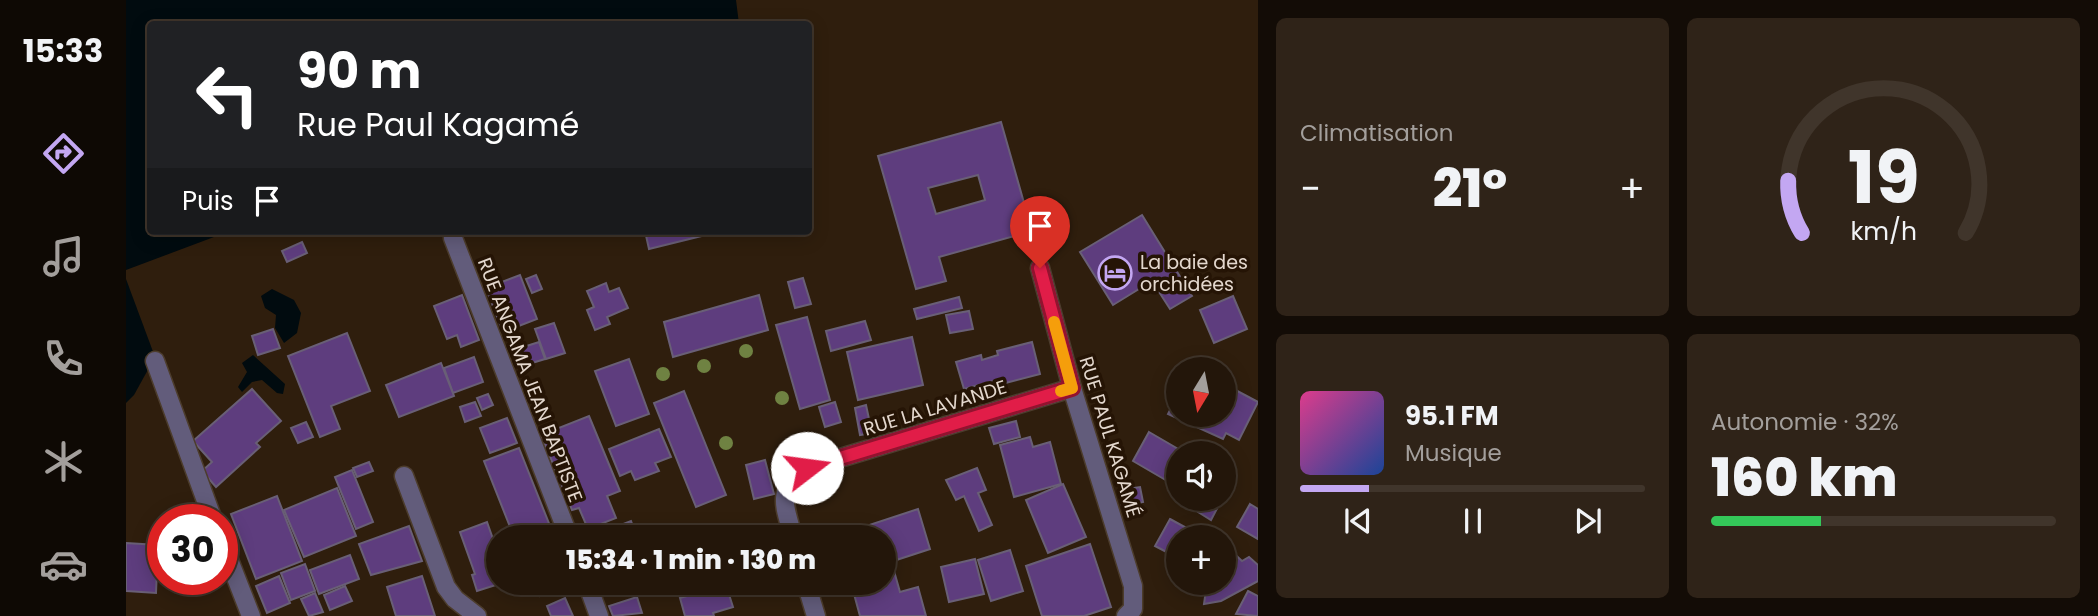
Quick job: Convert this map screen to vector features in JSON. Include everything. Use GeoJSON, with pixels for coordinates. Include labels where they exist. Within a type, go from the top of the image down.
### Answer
{"type":"FeatureCollection","features":[{"type":"Feature","properties":{"kind":"street","name":"RUE ANGAMA JEAN BAPTISTE"},"geometry":{"type":"LineString","coordinates":[[453,238],[564,525]]}},
{"type":"Feature","properties":{"kind":"street","name":"RUE PAUL KAGAMÉ"},"geometry":{"type":"LineString","coordinates":[[1040,268],[1072,388],[1133,586],[1133,608],[1126,616]]}},
{"type":"Feature","properties":{"kind":"street"},"geometry":{"type":"LineString","coordinates":[[155,361],[207,504]]}},
{"type":"Feature","properties":{"kind":"street","name":"RUE LA LAVANDE"},"geometry":{"type":"LineString","coordinates":[[791,525],[785,496],[788,483],[807,468],[1072,388]]}},
{"type":"Feature","properties":{"kind":"street"},"geometry":{"type":"LineString","coordinates":[[404,476],[446,587],[455,599],[477,616]]}},
{"type":"Feature","properties":{"kind":"street"},"geometry":{"type":"LineString","coordinates":[[238,583],[251,616]]}},
{"type":"Feature","properties":{"kind":"street"},"geometry":{"type":"LineString","coordinates":[[591,595],[599,616]]}},
{"type":"Feature","properties":{"kind":"street"},"geometry":{"type":"LineString","coordinates":[[810,595],[816,616]]}},
{"type":"Feature","properties":{"kind":"shaded area"},"geometry":{"type":"Polygon","coordinates":[[[126,0],[736,0],[739,21],[147,21],[147,235],[219,235],[126,270],[126,0]]]}},
{"type":"Feature","properties":{"kind":"shaded area"},"geometry":{"type":"Polygon","coordinates":[[[126,279],[155,357],[134,395],[126,403],[126,279]]]}},
{"type":"Feature","properties":{"kind":"shaded area"},"geometry":{"type":"Polygon","coordinates":[[[272,289],[294,300],[301,313],[297,333],[284,343],[275,328],[276,315],[265,308],[261,296],[272,289]]]}},
{"type":"Feature","properties":{"kind":"shaded area"},"geometry":{"type":"Polygon","coordinates":[[[253,355],[285,384],[283,394],[277,393],[262,380],[252,382],[242,392],[238,387],[247,372],[242,363],[253,355]]]}},
{"type":"Feature","properties":{"kind":"building"},"geometry":{"type":"Polygon","coordinates":[[[1001,122],[1032,231],[939,257],[946,281],[916,289],[878,156],[1001,122]],[[978,175],[928,188],[936,214],[985,200],[978,175]]]}},
{"type":"Feature","properties":{"kind":"building"},"geometry":{"type":"Polygon","coordinates":[[[1142,215],[1192,296],[1170,309],[1152,281],[1113,305],[1080,252],[1142,215]]]}},
{"type":"Feature","properties":{"kind":"building"},"geometry":{"type":"Polygon","coordinates":[[[646,235],[706,235],[649,249],[646,235]]]}},
{"type":"Feature","properties":{"kind":"building"},"geometry":{"type":"Polygon","coordinates":[[[302,242],[307,253],[287,262],[282,251],[302,242]]]}},
{"type":"Feature","properties":{"kind":"building"},"geometry":{"type":"Polygon","coordinates":[[[520,275],[537,319],[503,332],[486,288],[520,275]]]}},
{"type":"Feature","properties":{"kind":"building"},"geometry":{"type":"Polygon","coordinates":[[[536,275],[542,289],[532,293],[526,279],[536,275]]]}},
{"type":"Feature","properties":{"kind":"building"},"geometry":{"type":"Polygon","coordinates":[[[803,278],[811,304],[795,308],[788,282],[803,278]]]}},
{"type":"Feature","properties":{"kind":"building"},"geometry":{"type":"Polygon","coordinates":[[[606,283],[609,292],[619,288],[628,308],[607,317],[610,324],[595,330],[587,310],[594,307],[587,291],[606,283]]]}},
{"type":"Feature","properties":{"kind":"building"},"geometry":{"type":"Polygon","coordinates":[[[462,295],[479,340],[461,347],[457,335],[447,339],[434,306],[462,295]]]}},
{"type":"Feature","properties":{"kind":"building"},"geometry":{"type":"Polygon","coordinates":[[[759,295],[768,330],[673,357],[664,322],[759,295]]]}},
{"type":"Feature","properties":{"kind":"building"},"geometry":{"type":"Polygon","coordinates":[[[1233,296],[1247,329],[1214,343],[1200,310],[1233,296]]]}},
{"type":"Feature","properties":{"kind":"building"},"geometry":{"type":"Polygon","coordinates":[[[959,297],[962,308],[917,319],[914,309],[959,297]]]}},
{"type":"Feature","properties":{"kind":"building"},"geometry":{"type":"Polygon","coordinates":[[[969,311],[973,329],[950,333],[946,315],[969,311]]]}},
{"type":"Feature","properties":{"kind":"building"},"geometry":{"type":"Polygon","coordinates":[[[807,317],[830,400],[800,409],[776,325],[807,317]]]}},
{"type":"Feature","properties":{"kind":"building"},"geometry":{"type":"Polygon","coordinates":[[[865,321],[871,340],[831,351],[826,331],[865,321]]]}},
{"type":"Feature","properties":{"kind":"building"},"geometry":{"type":"Polygon","coordinates":[[[554,323],[565,353],[546,359],[535,329],[554,323]]]}},
{"type":"Feature","properties":{"kind":"building"},"geometry":{"type":"Polygon","coordinates":[[[273,329],[280,348],[258,355],[252,336],[273,329]]]}},
{"type":"Feature","properties":{"kind":"building"},"geometry":{"type":"Polygon","coordinates":[[[347,333],[370,391],[331,406],[340,429],[320,437],[288,356],[347,333]]]}},
{"type":"Feature","properties":{"kind":"building"},"geometry":{"type":"Polygon","coordinates":[[[912,337],[923,385],[858,400],[847,352],[912,337]]]}},
{"type":"Feature","properties":{"kind":"building"},"geometry":{"type":"Polygon","coordinates":[[[539,342],[545,359],[519,367],[514,350],[539,342]]]}},
{"type":"Feature","properties":{"kind":"building"},"geometry":{"type":"Polygon","coordinates":[[[1032,342],[1040,374],[994,386],[993,381],[964,389],[956,362],[981,355],[982,360],[998,355],[997,351],[1032,342]]]}},
{"type":"Feature","properties":{"kind":"building"},"geometry":{"type":"Polygon","coordinates":[[[474,357],[483,382],[453,393],[444,368],[474,357]]]}},
{"type":"Feature","properties":{"kind":"building"},"geometry":{"type":"Polygon","coordinates":[[[629,359],[649,414],[616,426],[595,371],[629,359]]]}},
{"type":"Feature","properties":{"kind":"building"},"geometry":{"type":"Polygon","coordinates":[[[441,363],[454,396],[399,417],[386,385],[441,363]]]}},
{"type":"Feature","properties":{"kind":"building"},"geometry":{"type":"Polygon","coordinates":[[[252,389],[281,421],[256,443],[260,447],[216,487],[202,471],[212,462],[193,441],[252,389]]]}},
{"type":"Feature","properties":{"kind":"building"},"geometry":{"type":"Polygon","coordinates":[[[1236,390],[1258,402],[1239,440],[1226,433],[1223,439],[1197,427],[1236,427],[1236,390]]]}},
{"type":"Feature","properties":{"kind":"building"},"geometry":{"type":"Polygon","coordinates":[[[684,391],[726,495],[696,507],[654,403],[684,391]]]}},
{"type":"Feature","properties":{"kind":"building"},"geometry":{"type":"Polygon","coordinates":[[[488,394],[493,405],[482,410],[477,398],[488,394]]]}},
{"type":"Feature","properties":{"kind":"building"},"geometry":{"type":"Polygon","coordinates":[[[475,402],[481,416],[465,422],[460,407],[475,402]]]}},
{"type":"Feature","properties":{"kind":"building"},"geometry":{"type":"Polygon","coordinates":[[[835,402],[841,422],[825,427],[819,407],[835,402]]]}},
{"type":"Feature","properties":{"kind":"building"},"geometry":{"type":"Polygon","coordinates":[[[866,405],[872,433],[860,435],[855,408],[866,405]]]}},
{"type":"Feature","properties":{"kind":"building"},"geometry":{"type":"Polygon","coordinates":[[[589,416],[620,491],[607,496],[616,518],[598,525],[586,525],[579,508],[572,510],[541,435],[589,416]]]}},
{"type":"Feature","properties":{"kind":"building"},"geometry":{"type":"Polygon","coordinates":[[[507,418],[517,443],[490,453],[480,428],[507,418]]]}},
{"type":"Feature","properties":{"kind":"building"},"geometry":{"type":"Polygon","coordinates":[[[1016,421],[1020,437],[994,444],[989,428],[1016,421]]]}},
{"type":"Feature","properties":{"kind":"building"},"geometry":{"type":"Polygon","coordinates":[[[306,422],[313,437],[298,443],[291,428],[306,422]]]}},
{"type":"Feature","properties":{"kind":"building"},"geometry":{"type":"Polygon","coordinates":[[[659,429],[671,457],[655,463],[659,471],[635,480],[631,471],[620,476],[609,449],[659,429]]]}},
{"type":"Feature","properties":{"kind":"building"},"geometry":{"type":"Polygon","coordinates":[[[1149,432],[1166,442],[1166,480],[1133,461],[1149,432]]]}},
{"type":"Feature","properties":{"kind":"building"},"geometry":{"type":"Polygon","coordinates":[[[1030,437],[1033,447],[1050,442],[1061,484],[1014,497],[1000,445],[1030,437]]]}},
{"type":"Feature","properties":{"kind":"building"},"geometry":{"type":"Polygon","coordinates":[[[519,448],[550,525],[509,525],[484,461],[519,448]]]}},
{"type":"Feature","properties":{"kind":"building"},"geometry":{"type":"Polygon","coordinates":[[[765,460],[774,494],[754,499],[746,465],[765,460]]]}},
{"type":"Feature","properties":{"kind":"building"},"geometry":{"type":"Polygon","coordinates":[[[369,462],[373,471],[357,477],[353,468],[369,462]]]}},
{"type":"Feature","properties":{"kind":"building"},"geometry":{"type":"Polygon","coordinates":[[[977,468],[986,490],[978,493],[992,525],[979,531],[964,496],[956,500],[946,480],[977,468]]]}},
{"type":"Feature","properties":{"kind":"building"},"geometry":{"type":"Polygon","coordinates":[[[352,470],[373,522],[356,529],[335,477],[352,470]]]}},
{"type":"Feature","properties":{"kind":"building"},"geometry":{"type":"Polygon","coordinates":[[[1063,484],[1086,537],[1048,553],[1026,500],[1063,484]]]}},
{"type":"Feature","properties":{"kind":"building"},"geometry":{"type":"Polygon","coordinates":[[[1140,487],[1143,502],[1122,506],[1119,490],[1140,487]]]}},
{"type":"Feature","properties":{"kind":"building"},"geometry":{"type":"Polygon","coordinates":[[[337,488],[356,536],[304,557],[284,510],[337,488]]]}},
{"type":"Feature","properties":{"kind":"building"},"geometry":{"type":"Polygon","coordinates":[[[277,496],[302,561],[256,579],[238,532],[238,511],[277,496]]]}},
{"type":"Feature","properties":{"kind":"building"},"geometry":{"type":"Polygon","coordinates":[[[1250,504],[1258,509],[1258,539],[1237,527],[1250,504]]]}},
{"type":"Feature","properties":{"kind":"building"},"geometry":{"type":"Polygon","coordinates":[[[918,509],[930,549],[896,560],[896,525],[869,525],[918,509]]]}},
{"type":"Feature","properties":{"kind":"building"},"geometry":{"type":"Polygon","coordinates":[[[1199,511],[1216,511],[1211,520],[1199,511]]]}},
{"type":"Feature","properties":{"kind":"building"},"geometry":{"type":"Polygon","coordinates":[[[1170,519],[1181,525],[1167,525],[1170,519]]]}},
{"type":"Feature","properties":{"kind":"building"},"geometry":{"type":"Polygon","coordinates":[[[487,522],[486,588],[477,591],[472,575],[475,574],[460,532],[487,522]]]}},
{"type":"Feature","properties":{"kind":"building"},"geometry":{"type":"Polygon","coordinates":[[[409,526],[422,561],[371,575],[359,544],[409,526]]]}},
{"type":"Feature","properties":{"kind":"building"},"geometry":{"type":"Polygon","coordinates":[[[1166,526],[1166,552],[1155,546],[1166,526]]]}},
{"type":"Feature","properties":{"kind":"building"},"geometry":{"type":"Polygon","coordinates":[[[126,543],[147,544],[147,592],[126,591],[126,543]]]}},
{"type":"Feature","properties":{"kind":"building"},"geometry":{"type":"Polygon","coordinates":[[[1090,544],[1111,607],[1084,616],[1042,616],[1026,566],[1090,544]]]}},
{"type":"Feature","properties":{"kind":"building"},"geometry":{"type":"Polygon","coordinates":[[[1010,550],[1023,591],[991,601],[978,560],[1010,550]]]}},
{"type":"Feature","properties":{"kind":"building"},"geometry":{"type":"Polygon","coordinates":[[[350,555],[359,579],[319,594],[310,570],[350,555]]]}},
{"type":"Feature","properties":{"kind":"building"},"geometry":{"type":"Polygon","coordinates":[[[1236,555],[1242,561],[1249,557],[1258,565],[1258,581],[1236,593],[1236,555]]]}},
{"type":"Feature","properties":{"kind":"building"},"geometry":{"type":"Polygon","coordinates":[[[975,559],[984,594],[949,602],[941,567],[975,559]]]}},
{"type":"Feature","properties":{"kind":"building"},"geometry":{"type":"Polygon","coordinates":[[[305,564],[315,591],[291,600],[281,573],[305,564]]]}},
{"type":"Feature","properties":{"kind":"building"},"geometry":{"type":"Polygon","coordinates":[[[279,576],[290,603],[267,613],[256,586],[279,576]]]}},
{"type":"Feature","properties":{"kind":"building"},"geometry":{"type":"Polygon","coordinates":[[[422,576],[435,616],[396,616],[387,587],[422,576]]]}},
{"type":"Feature","properties":{"kind":"building"},"geometry":{"type":"Polygon","coordinates":[[[896,578],[900,592],[918,587],[926,616],[860,616],[854,595],[896,595],[896,578]]]}},
{"type":"Feature","properties":{"kind":"building"},"geometry":{"type":"Polygon","coordinates":[[[345,586],[352,601],[330,610],[324,595],[345,586]]]}},
{"type":"Feature","properties":{"kind":"building"},"geometry":{"type":"Polygon","coordinates":[[[1248,591],[1258,596],[1258,616],[1236,614],[1248,591]]]}},
{"type":"Feature","properties":{"kind":"building"},"geometry":{"type":"Polygon","coordinates":[[[315,593],[323,612],[309,616],[301,599],[315,593]]]}},
{"type":"Feature","properties":{"kind":"building"},"geometry":{"type":"Polygon","coordinates":[[[691,595],[729,595],[733,607],[713,613],[714,616],[685,616],[680,598],[691,595]]]}},
{"type":"Feature","properties":{"kind":"building"},"geometry":{"type":"Polygon","coordinates":[[[1205,595],[1232,595],[1221,601],[1204,604],[1205,595]]]}},
{"type":"Feature","properties":{"kind":"building"},"geometry":{"type":"Polygon","coordinates":[[[637,597],[642,613],[613,616],[609,606],[637,597]]]}},
{"type":"Feature","properties":{"kind":"building"},"geometry":{"type":"Polygon","coordinates":[[[565,598],[573,616],[551,616],[547,606],[565,598]]]}},
{"type":"Feature","properties":{"kind":"slow traffic"},"geometry":{"type":"LineString","coordinates":[[1054,322],[1072,388],[1061,391]]}},
{"type":"Feature","properties":{"kind":"place","name":"La baie des orchidées"},"geometry":{"type":"Point","coordinates":[1115,273]}},
{"type":"Feature","properties":{"kind":"route"},"geometry":{"type":"LineString","coordinates":[[807,468],[1072,388],[1040,268]]}}]}
